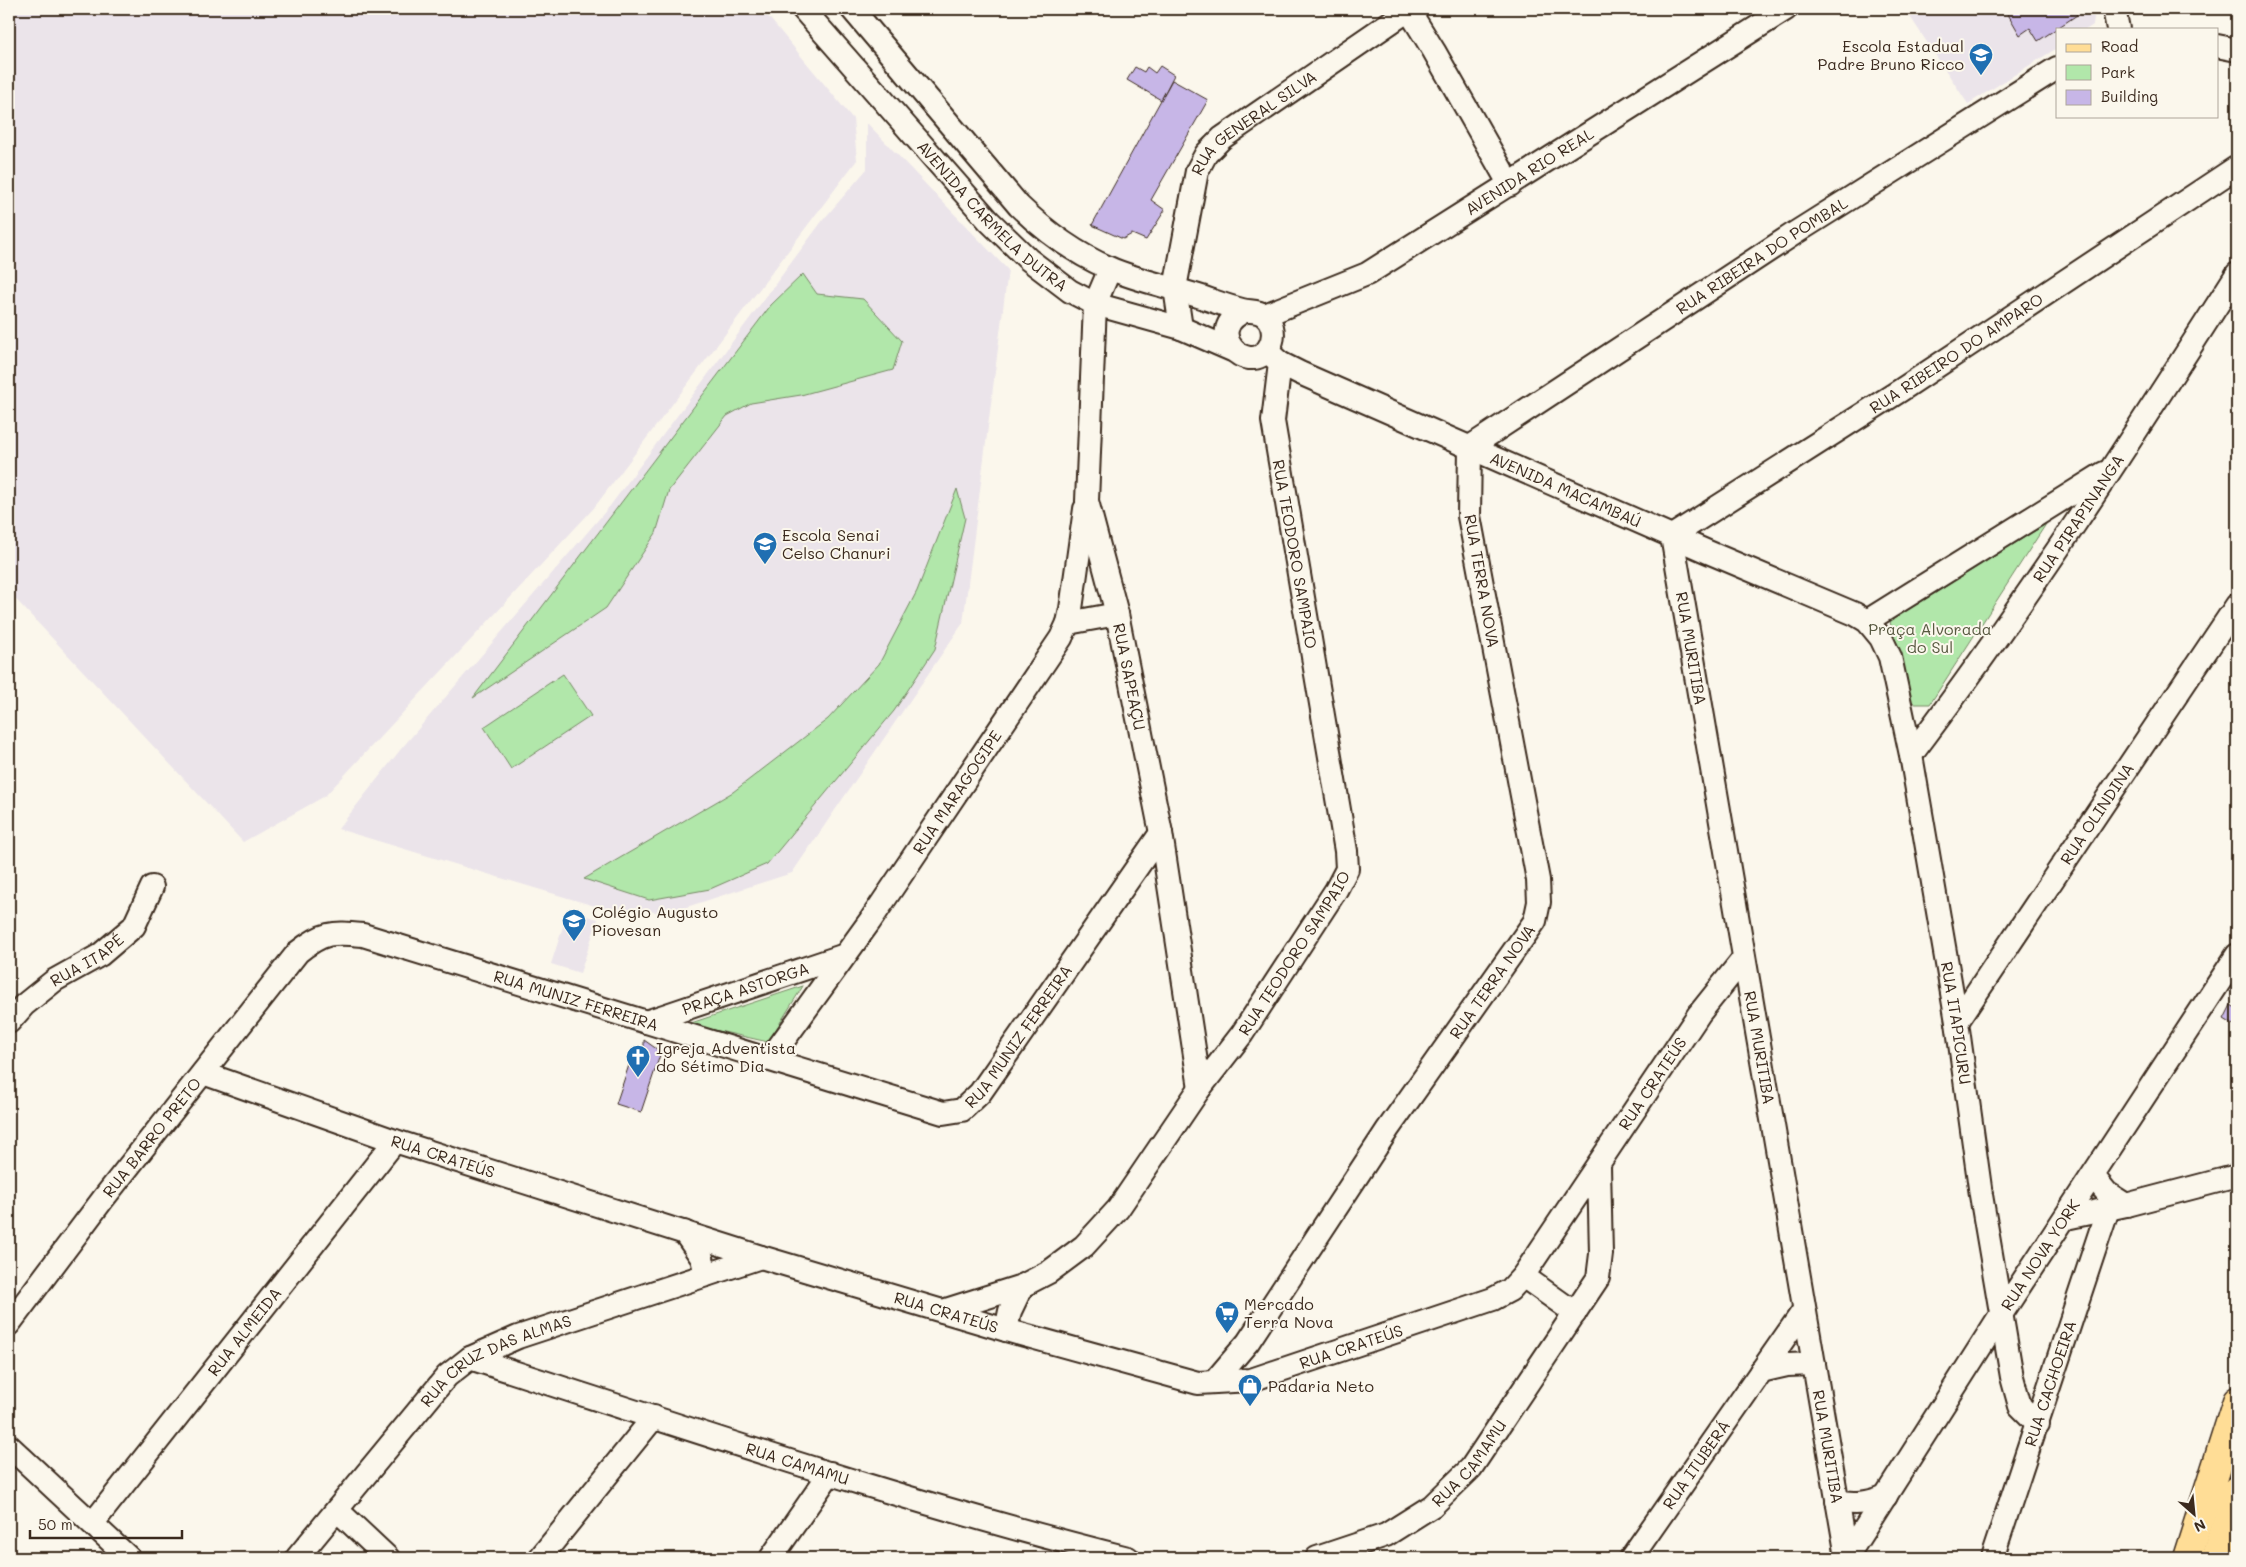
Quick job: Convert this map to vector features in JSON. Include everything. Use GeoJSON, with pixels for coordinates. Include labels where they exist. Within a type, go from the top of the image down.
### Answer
{"type":"FeatureCollection","features":[{"type":"Feature","properties":{"kind":"main road"},"geometry":{"type":"LineString","coordinates":[[2187,1558],[2237,1400]]}},
{"type":"Feature","properties":{"kind":"main road"},"geometry":{"type":"LineString","coordinates":[[2216,1558],[2237,1490]]}},
{"type":"Feature","properties":{"kind":"street","name":"AVENIDA CARMELA DUTRA"},"geometry":{"type":"LineString","coordinates":[[803,9],[1006,240],[1028,260],[1070,291],[1095,304],[1181,328],[1232,350]]}},
{"type":"Feature","properties":{"kind":"street","name":"AVENIDA CARMELA DUTRA"},"geometry":{"type":"LineString","coordinates":[[852,9],[1019,206],[1046,231],[1071,248],[1110,269],[1255,313]]}},
{"type":"Feature","properties":{"kind":"street"},"geometry":{"type":"LineString","coordinates":[[1408,9],[1510,185]]}},
{"type":"Feature","properties":{"kind":"street","name":"RUA GENERAL SILVA"},"geometry":{"type":"LineString","coordinates":[[1181,328],[1175,288],[1198,171],[1206,154],[1222,138],[1408,9]]}},
{"type":"Feature","properties":{"kind":"street","name":"AVENIDA RIO REAL"},"geometry":{"type":"LineString","coordinates":[[1255,313],[1367,274],[1786,9]]}},
{"type":"Feature","properties":{"kind":"street"},"geometry":{"type":"LineString","coordinates":[[2114,9],[2118,28]]}},
{"type":"Feature","properties":{"kind":"street"},"geometry":{"type":"LineString","coordinates":[[2218,46],[2237,50]]}},
{"type":"Feature","properties":{"kind":"street","name":"RUA RIBEIRA DO POMBAL"},"geometry":{"type":"LineString","coordinates":[[1470,447],[1795,233],[2056,69]]}},
{"type":"Feature","properties":{"kind":"street","name":"RUA RIBEIRO DO AMPARO"},"geometry":{"type":"LineString","coordinates":[[1672,536],[1901,390],[2237,167]]}},
{"type":"Feature","properties":{"kind":"street","name":"RUA SAPEAÇU"},"geometry":{"type":"LineString","coordinates":[[1110,269],[1095,304],[1086,501],[1117,614],[1160,832],[1200,1088]]}},
{"type":"Feature","properties":{"kind":"street","name":"RUA PIRAPINANGA"},"geometry":{"type":"LineString","coordinates":[[1911,756],[1969,678],[2137,431],[2237,274]]}},
{"type":"Feature","properties":{"kind":"street"},"geometry":{"type":"LineString","coordinates":[[1255,313],[1271,323],[1274,332],[1272,342],[1274,357],[1259,356],[1249,358],[1240,356],[1232,350],[1227,341],[1226,331],[1229,322],[1236,315],[1255,313]]}},
{"type":"Feature","properties":{"kind":"street","name":"AVENIDA MACAMBAÚ"},"geometry":{"type":"LineString","coordinates":[[1274,357],[1470,447],[1867,621]]}},
{"type":"Feature","properties":{"kind":"street","name":"RUA TEODORO SAMPAIO"},"geometry":{"type":"LineString","coordinates":[[943,1311],[1022,1286],[1049,1272],[1084,1246],[1118,1209],[1200,1088],[1242,1034],[1336,890],[1347,869],[1346,852],[1273,421],[1274,357]]}},
{"type":"Feature","properties":{"kind":"street","name":"RUA TERRA NOVA"},"geometry":{"type":"LineString","coordinates":[[1214,1382],[1248,1342],[1388,1129],[1535,921],[1539,902],[1538,880],[1469,516],[1470,447]]}},
{"type":"Feature","properties":{"kind":"street"},"geometry":{"type":"LineString","coordinates":[[1867,621],[2110,469]]}},
{"type":"Feature","properties":{"kind":"street","name":"RUA MARAGOGIPE"},"geometry":{"type":"LineString","coordinates":[[770,1058],[845,955],[1056,646],[1068,624],[1086,501]]}},
{"type":"Feature","properties":{"kind":"street","name":"RUA MURITIBA"},"geometry":{"type":"LineString","coordinates":[[1672,536],[1846,1558]]}},
{"type":"Feature","properties":{"kind":"street","name":"RUA OLINDINA"},"geometry":{"type":"LineString","coordinates":[[1957,1022],[2237,605]]}},
{"type":"Feature","properties":{"kind":"street"},"geometry":{"type":"LineString","coordinates":[[1068,624],[1117,614]]}},
{"type":"Feature","properties":{"kind":"street","name":"RUA ITAPICURU"},"geometry":{"type":"LineString","coordinates":[[1867,621],[1881,638],[1890,657],[1911,756],[1957,1022],[2000,1316],[2012,1377],[2020,1406],[2038,1424]]}},
{"type":"Feature","properties":{"kind":"street","name":"RUA MUNIZ FERREIRA"},"geometry":{"type":"LineString","coordinates":[[298,952],[316,938],[334,932],[363,934],[646,1022],[770,1058],[943,1113],[962,1110],[980,1093],[1160,832]]}},
{"type":"Feature","properties":{"kind":"street","name":"RUA ITAPÉ"},"geometry":{"type":"LineString","coordinates":[[9,1022],[24,1005],[55,980],[100,955],[134,926],[152,887]]}},
{"type":"Feature","properties":{"kind":"street","name":"RUA BARRO PRETO"},"geometry":{"type":"LineString","coordinates":[[9,1324],[102,1199],[298,952]]}},
{"type":"Feature","properties":{"kind":"street","name":"PRAÇA ASTORGA"},"geometry":{"type":"LineString","coordinates":[[646,1022],[845,955]]}},
{"type":"Feature","properties":{"kind":"street","name":"RUA NOVA YORK"},"geometry":{"type":"LineString","coordinates":[[1846,1558],[2000,1316],[2237,955]]}},
{"type":"Feature","properties":{"kind":"street","name":"RUA CRATEÚS"},"geometry":{"type":"LineString","coordinates":[[203,1073],[395,1141],[761,1257],[1006,1330],[1198,1383],[1251,1380],[1493,1299],[1510,1290],[1523,1276],[1599,1166],[1699,1014],[1743,959]]}},
{"type":"Feature","properties":{"kind":"street","name":"RUA ALMEIDA"},"geometry":{"type":"LineString","coordinates":[[93,1523],[395,1141]]}},
{"type":"Feature","properties":{"kind":"street","name":"RUA CAMAMU"},"geometry":{"type":"LineString","coordinates":[[1317,1558],[1386,1535],[1432,1506],[1471,1468],[1598,1278],[1601,1254],[1599,1166]]}},
{"type":"Feature","properties":{"kind":"street"},"geometry":{"type":"LineString","coordinates":[[2093,1176],[2117,1207]]}},
{"type":"Feature","properties":{"kind":"street"},"geometry":{"type":"LineString","coordinates":[[2066,1218],[2237,1176]]}},
{"type":"Feature","properties":{"kind":"street","name":"RUA CACHOEIRA"},"geometry":{"type":"LineString","coordinates":[[1992,1558],[2038,1424],[2117,1207]]}},
{"type":"Feature","properties":{"kind":"street"},"geometry":{"type":"LineString","coordinates":[[684,1232],[702,1258],[706,1275]]}},
{"type":"Feature","properties":{"kind":"street","name":"RUA CRUZ DAS ALMAS"},"geometry":{"type":"LineString","coordinates":[[297,1558],[447,1376],[470,1358],[518,1337],[761,1257]]}},
{"type":"Feature","properties":{"kind":"street"},"geometry":{"type":"LineString","coordinates":[[1523,1276],[1575,1313]]}},
{"type":"Feature","properties":{"kind":"street"},"geometry":{"type":"LineString","coordinates":[[1006,1330],[1010,1311],[1022,1286]]}},
{"type":"Feature","properties":{"kind":"street","name":"RUA ITUBERÁ"},"geometry":{"type":"LineString","coordinates":[[1631,1558],[1804,1310]]}},
{"type":"Feature","properties":{"kind":"street"},"geometry":{"type":"LineString","coordinates":[[1248,1342],[1251,1380]]}},
{"type":"Feature","properties":{"kind":"street","name":"RUA CAMAMU"},"geometry":{"type":"LineString","coordinates":[[470,1358],[830,1474],[1016,1530],[1128,1558]]}},
{"type":"Feature","properties":{"kind":"street"},"geometry":{"type":"LineString","coordinates":[[1761,1371],[1787,1365],[1814,1364]]}},
{"type":"Feature","properties":{"kind":"street"},"geometry":{"type":"LineString","coordinates":[[540,1558],[654,1417]]}},
{"type":"Feature","properties":{"kind":"street"},"geometry":{"type":"LineString","coordinates":[[9,1446],[129,1558]]}},
{"type":"Feature","properties":{"kind":"street"},"geometry":{"type":"LineString","coordinates":[[771,1558],[830,1474]]}},
{"type":"Feature","properties":{"kind":"street"},"geometry":{"type":"LineString","coordinates":[[1837,1501],[1854,1504],[1869,1503],[1886,1496]]}},
{"type":"Feature","properties":{"kind":"street"},"geometry":{"type":"LineString","coordinates":[[337,1510],[388,1558]]}},
{"type":"Feature","properties":{"kind":"shaded area"},"geometry":{"type":"Polygon","coordinates":[[[9,9],[762,9],[853,119],[857,160],[593,509],[325,796],[243,842],[9,592],[9,9]]]}},
{"type":"Feature","properties":{"kind":"shaded area","name":"Escola Estadual Padre Bruno Ricco"},"geometry":{"type":"Polygon","coordinates":[[[1905,9],[2092,9],[2093,25],[2088,28],[2056,28],[2056,49],[1968,104],[1905,9]]]}},
{"type":"Feature","properties":{"kind":"shaded area","name":"Escola Senai Celso Chanuri"},"geometry":{"type":"Polygon","coordinates":[[[867,123],[1008,270],[963,623],[792,873],[668,913],[598,907],[338,829],[401,749],[610,506],[823,220],[867,169],[867,123]]]}},
{"type":"Feature","properties":{"kind":"shaded area","name":"Colégio Augusto Piovesan"},"geometry":{"type":"Polygon","coordinates":[[[568,911],[598,919],[580,973],[551,964],[568,911]]]}},
{"type":"Feature","properties":{"kind":"green space"},"geometry":{"type":"Polygon","coordinates":[[[803,274],[817,294],[863,299],[902,341],[893,370],[801,395],[751,403],[727,416],[669,490],[656,533],[606,608],[473,698],[771,305],[803,274]]]}},
{"type":"Feature","properties":{"kind":"green space"},"geometry":{"type":"Polygon","coordinates":[[[957,489],[965,518],[935,649],[894,711],[767,864],[710,889],[649,900],[584,879],[733,792],[828,719],[879,664],[917,591],[957,489]]]}},
{"type":"Feature","properties":{"kind":"green space","name":"Praça Alvorada do Sul"},"geometry":{"type":"Polygon","coordinates":[[[2046,524],[1930,704],[1915,704],[1905,695],[1890,621],[2046,524]]]}},
{"type":"Feature","properties":{"kind":"green space"},"geometry":{"type":"Polygon","coordinates":[[[563,674],[591,716],[511,769],[484,727],[563,674]]]}},
{"type":"Feature","properties":{"kind":"green space"},"geometry":{"type":"Polygon","coordinates":[[[803,986],[768,1042],[688,1024],[803,986]]]}},
{"type":"Feature","properties":{"kind":"building"},"geometry":{"type":"Polygon","coordinates":[[[2005,9],[2074,9],[2077,15],[2038,41],[2030,28],[2020,35],[2005,9]]]}},
{"type":"Feature","properties":{"kind":"building"},"geometry":{"type":"Polygon","coordinates":[[[1160,66],[1174,75],[1161,100],[1127,80],[1135,67],[1144,72],[1147,67],[1155,73],[1160,66]]]}},
{"type":"Feature","properties":{"kind":"building"},"geometry":{"type":"Polygon","coordinates":[[[1172,80],[1208,100],[1151,200],[1165,210],[1146,240],[1132,234],[1123,239],[1092,225],[1172,80]]]}},
{"type":"Feature","properties":{"kind":"building"},"geometry":{"type":"Polygon","coordinates":[[[2231,1005],[2237,1009],[2237,1027],[2224,1019],[2231,1005]]]}},
{"type":"Feature","properties":{"kind":"building","name":"Igreja Adventista do Sétimo Dia"},"geometry":{"type":"Polygon","coordinates":[[[644,1040],[661,1052],[641,1112],[616,1104],[635,1047],[644,1048],[644,1040]]]}},
{"type":"Feature","properties":{"kind":"place","name":"Escola Estadual Padre Bruno Ricco"},"geometry":{"type":"Point","coordinates":[1981,76]}},
{"type":"Feature","properties":{"kind":"place","name":"Escola Senai Celso Chanuri"},"geometry":{"type":"Point","coordinates":[765,565]}},
{"type":"Feature","properties":{"kind":"place","name":"Colégio Augusto Piovesan"},"geometry":{"type":"Point","coordinates":[574,942]}},
{"type":"Feature","properties":{"kind":"place","name":"Igreja Adventista do Sétimo Dia"},"geometry":{"type":"Point","coordinates":[638,1078]}},
{"type":"Feature","properties":{"kind":"place","name":"Mercado Terra Nova"},"geometry":{"type":"Point","coordinates":[1227,1334]}},
{"type":"Feature","properties":{"kind":"place","name":"Padaria Neto"},"geometry":{"type":"Point","coordinates":[1250,1407]}}]}
